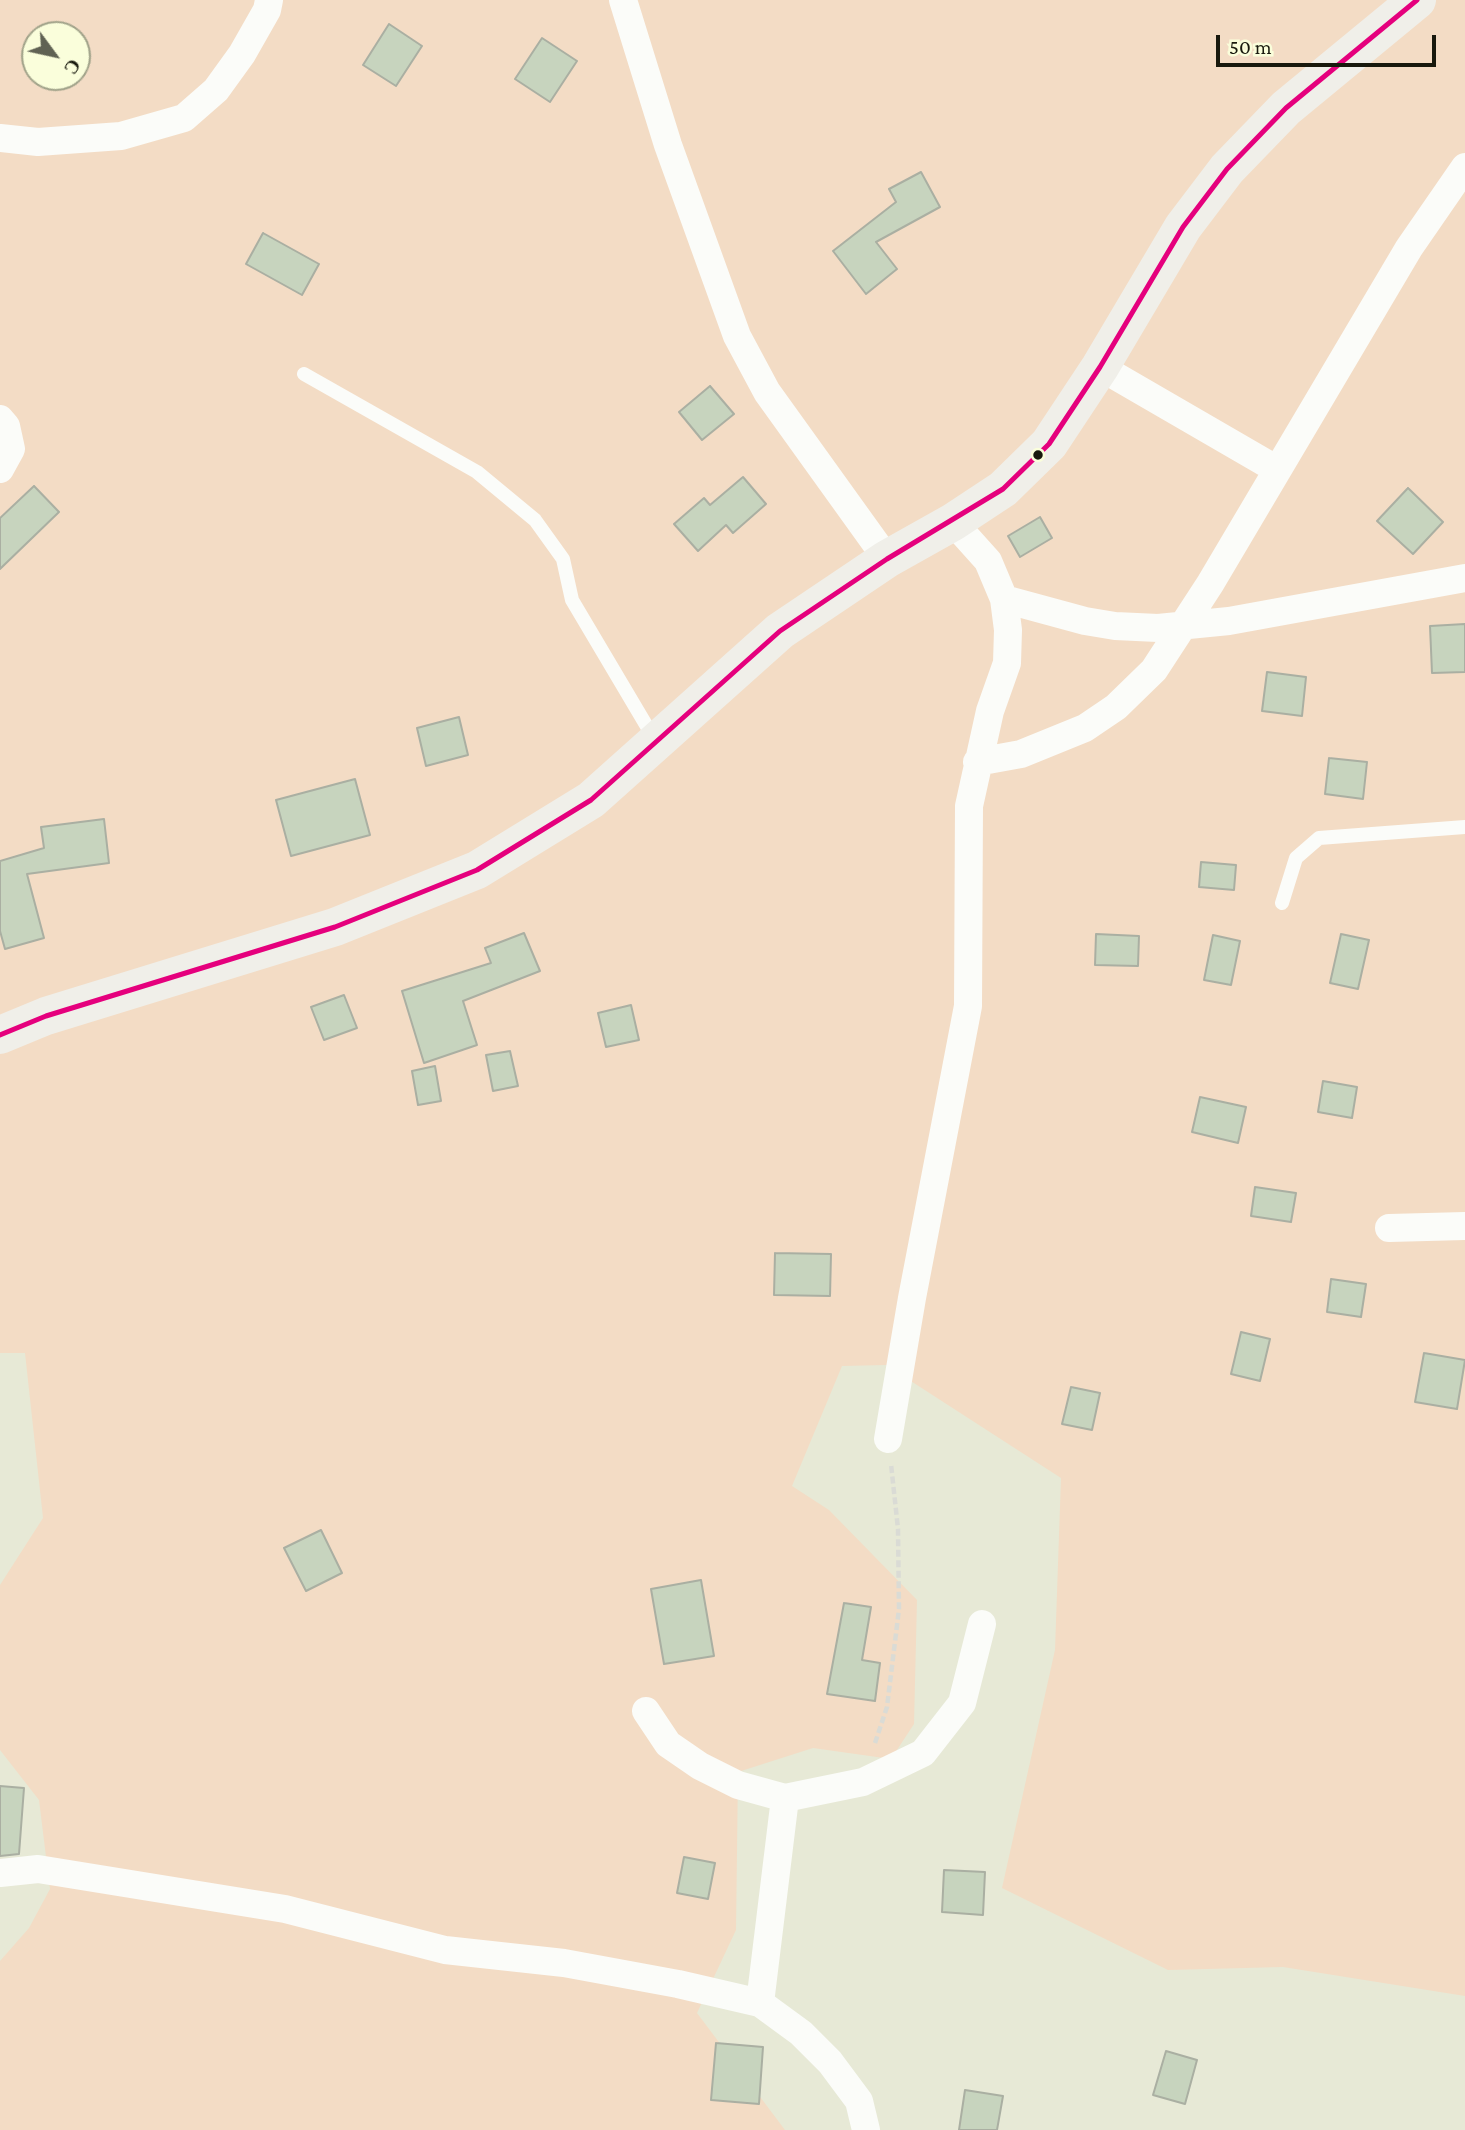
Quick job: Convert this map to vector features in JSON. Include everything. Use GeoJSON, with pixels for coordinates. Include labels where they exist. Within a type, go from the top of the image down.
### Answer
{"type":"FeatureCollection","features":[{"type":"Feature","properties":{"kind":"main road"},"geometry":{"type":"LineString","coordinates":[[0,1035],[46,1016],[335,927],[477,870],[591,800],[780,631],[887,559],[953,522],[1003,489],[1049,444],[1100,367],[1183,227],[1227,169],[1286,108],[1417,0]]}},
{"type":"Feature","properties":{"kind":"street"},"geometry":{"type":"LineString","coordinates":[[0,138],[38,142],[121,136],[184,118],[216,90],[242,54],[267,10],[269,0]]}},
{"type":"Feature","properties":{"kind":"street"},"geometry":{"type":"LineString","coordinates":[[623,0],[668,145],[737,336],[767,392],[887,559]]}},
{"type":"Feature","properties":{"kind":"street"},"geometry":{"type":"LineString","coordinates":[[976,762],[1021,754],[1085,728],[1116,707],[1154,670],[1184,627],[1409,248],[1465,167]]}},
{"type":"Feature","properties":{"kind":"street"},"geometry":{"type":"LineString","coordinates":[[1100,367],[1276,469]]}},
{"type":"Feature","properties":{"kind":"street"},"geometry":{"type":"LineString","coordinates":[[0,419],[6,426],[11,449],[0,469]]}},
{"type":"Feature","properties":{"kind":"street"},"geometry":{"type":"LineString","coordinates":[[888,1439],[968,1006],[967,840],[976,762],[1007,663],[1008,630],[1004,599],[988,561],[953,522]]}},
{"type":"Feature","properties":{"kind":"street"},"geometry":{"type":"LineString","coordinates":[[1004,599],[1085,621],[1115,626],[1184,627],[1465,578]]}},
{"type":"Feature","properties":{"kind":"street"},"geometry":{"type":"LineString","coordinates":[[1389,1228],[1465,1226]]}},
{"type":"Feature","properties":{"kind":"street"},"geometry":{"type":"LineString","coordinates":[[646,1711],[668,1744],[700,1766],[738,1786],[785,1798],[863,1782],[923,1753],[962,1703],[982,1624]]}},
{"type":"Feature","properties":{"kind":"street"},"geometry":{"type":"LineString","coordinates":[[760,2003],[785,1798]]}},
{"type":"Feature","properties":{"kind":"street"},"geometry":{"type":"LineString","coordinates":[[0,1873],[38,1869],[271,1907],[445,1950],[564,1963],[678,1984],[760,2003],[801,2033],[831,2062],[859,2101],[866,2130]]}},
{"type":"Feature","properties":{"kind":"lane"},"geometry":{"type":"LineString","coordinates":[[304,374],[477,472],[535,520],[564,559],[572,600],[656,741]]}},
{"type":"Feature","properties":{"kind":"lane"},"geometry":{"type":"LineString","coordinates":[[1282,903],[1296,858],[1320,838],[1465,827]]}},
{"type":"Feature","properties":{"kind":"path"},"geometry":{"type":"LineString","coordinates":[[863,1782],[887,1707],[899,1609],[898,1529],[888,1439]]}},
{"type":"Feature","properties":{"kind":"shaded area"},"geometry":{"type":"Polygon","coordinates":[[[0,0],[1465,0],[1465,1996],[1283,1967],[1168,1970],[1002,1888],[1055,1650],[1061,1478],[886,1365],[842,1366],[792,1486],[829,1510],[917,1600],[914,1724],[891,1759],[813,1748],[738,1772],[736,1930],[697,2013],[785,2130],[0,2130],[0,1961],[29,1928],[50,1889],[39,1800],[0,1750],[0,1585],[43,1518],[25,1353],[0,1353],[0,0]]]}},
{"type":"Feature","properties":{"kind":"building"},"geometry":{"type":"Polygon","coordinates":[[[389,24],[422,46],[396,86],[363,65],[389,24]]]}},
{"type":"Feature","properties":{"kind":"building"},"geometry":{"type":"Polygon","coordinates":[[[542,38],[577,61],[550,102],[515,79],[542,38]]]}},
{"type":"Feature","properties":{"kind":"building"},"geometry":{"type":"Polygon","coordinates":[[[921,172],[940,207],[876,242],[897,269],[866,294],[833,251],[896,202],[889,189],[921,172]]]}},
{"type":"Feature","properties":{"kind":"building"},"geometry":{"type":"Polygon","coordinates":[[[263,233],[319,264],[302,295],[246,264],[263,233]]]}},
{"type":"Feature","properties":{"kind":"building"},"geometry":{"type":"Polygon","coordinates":[[[710,386],[734,414],[702,440],[679,412],[710,386]]]}},
{"type":"Feature","properties":{"kind":"building"},"geometry":{"type":"Polygon","coordinates":[[[743,477],[766,504],[733,533],[726,525],[698,551],[674,524],[704,498],[710,505],[743,477]]]}},
{"type":"Feature","properties":{"kind":"building"},"geometry":{"type":"Polygon","coordinates":[[[34,486],[59,512],[0,569],[0,518],[34,486]]]}},
{"type":"Feature","properties":{"kind":"building"},"geometry":{"type":"Polygon","coordinates":[[[1408,488],[1443,522],[1413,554],[1377,521],[1408,488]]]}},
{"type":"Feature","properties":{"kind":"building"},"geometry":{"type":"Polygon","coordinates":[[[1040,517],[1052,538],[1020,557],[1008,536],[1040,517]]]}},
{"type":"Feature","properties":{"kind":"building"},"geometry":{"type":"Polygon","coordinates":[[[1465,624],[1465,672],[1432,673],[1430,626],[1465,624]]]}},
{"type":"Feature","properties":{"kind":"building"},"geometry":{"type":"Polygon","coordinates":[[[1267,672],[1306,677],[1302,716],[1262,711],[1267,672]]]}},
{"type":"Feature","properties":{"kind":"building"},"geometry":{"type":"Polygon","coordinates":[[[459,717],[468,755],[426,766],[417,728],[459,717]]]}},
{"type":"Feature","properties":{"kind":"building"},"geometry":{"type":"Polygon","coordinates":[[[1329,758],[1367,762],[1363,799],[1325,794],[1329,758]]]}},
{"type":"Feature","properties":{"kind":"building"},"geometry":{"type":"Polygon","coordinates":[[[355,779],[370,835],[291,856],[276,800],[355,779]]]}},
{"type":"Feature","properties":{"kind":"building"},"geometry":{"type":"Polygon","coordinates":[[[104,819],[109,863],[27,874],[44,938],[5,949],[0,931],[0,861],[44,848],[41,827],[104,819]]]}},
{"type":"Feature","properties":{"kind":"building"},"geometry":{"type":"Polygon","coordinates":[[[1201,862],[1236,865],[1234,890],[1199,887],[1201,862]]]}},
{"type":"Feature","properties":{"kind":"building"},"geometry":{"type":"Polygon","coordinates":[[[524,933],[540,971],[463,1001],[477,1045],[424,1063],[402,991],[491,963],[485,948],[524,933]]]}},
{"type":"Feature","properties":{"kind":"building"},"geometry":{"type":"Polygon","coordinates":[[[1096,934],[1139,936],[1138,966],[1095,965],[1096,934]]]}},
{"type":"Feature","properties":{"kind":"building"},"geometry":{"type":"Polygon","coordinates":[[[1341,934],[1369,940],[1358,989],[1330,983],[1341,934]]]}},
{"type":"Feature","properties":{"kind":"building"},"geometry":{"type":"Polygon","coordinates":[[[1213,935],[1240,941],[1231,985],[1204,980],[1213,935]]]}},
{"type":"Feature","properties":{"kind":"building"},"geometry":{"type":"Polygon","coordinates":[[[344,995],[357,1028],[324,1040],[311,1007],[344,995]]]}},
{"type":"Feature","properties":{"kind":"building"},"geometry":{"type":"Polygon","coordinates":[[[631,1005],[639,1040],[606,1047],[598,1013],[631,1005]]]}},
{"type":"Feature","properties":{"kind":"building"},"geometry":{"type":"Polygon","coordinates":[[[510,1051],[518,1086],[493,1091],[486,1055],[510,1051]]]}},
{"type":"Feature","properties":{"kind":"building"},"geometry":{"type":"Polygon","coordinates":[[[435,1066],[441,1101],[418,1105],[412,1071],[435,1066]]]}},
{"type":"Feature","properties":{"kind":"building"},"geometry":{"type":"Polygon","coordinates":[[[1323,1081],[1357,1087],[1352,1118],[1318,1112],[1323,1081]]]}},
{"type":"Feature","properties":{"kind":"building"},"geometry":{"type":"Polygon","coordinates":[[[1200,1097],[1246,1107],[1238,1143],[1192,1132],[1200,1097]]]}},
{"type":"Feature","properties":{"kind":"building"},"geometry":{"type":"Polygon","coordinates":[[[1255,1187],[1296,1193],[1291,1222],[1251,1216],[1255,1187]]]}},
{"type":"Feature","properties":{"kind":"building"},"geometry":{"type":"Polygon","coordinates":[[[775,1253],[831,1254],[830,1296],[774,1295],[775,1253]]]}},
{"type":"Feature","properties":{"kind":"building"},"geometry":{"type":"Polygon","coordinates":[[[1331,1279],[1366,1284],[1361,1317],[1327,1312],[1331,1279]]]}},
{"type":"Feature","properties":{"kind":"building"},"geometry":{"type":"Polygon","coordinates":[[[1241,1332],[1270,1339],[1260,1381],[1231,1374],[1241,1332]]]}},
{"type":"Feature","properties":{"kind":"building"},"geometry":{"type":"Polygon","coordinates":[[[1424,1353],[1465,1360],[1457,1409],[1415,1402],[1424,1353]]]}},
{"type":"Feature","properties":{"kind":"building"},"geometry":{"type":"Polygon","coordinates":[[[1071,1387],[1100,1393],[1092,1430],[1062,1424],[1071,1387]]]}},
{"type":"Feature","properties":{"kind":"building"},"geometry":{"type":"Polygon","coordinates":[[[321,1530],[342,1573],[306,1591],[284,1548],[321,1530]]]}},
{"type":"Feature","properties":{"kind":"building"},"geometry":{"type":"Polygon","coordinates":[[[701,1580],[714,1656],[664,1664],[651,1589],[701,1580]]]}},
{"type":"Feature","properties":{"kind":"building"},"geometry":{"type":"Polygon","coordinates":[[[844,1603],[871,1607],[862,1660],[880,1663],[875,1701],[827,1694],[844,1603]]]}},
{"type":"Feature","properties":{"kind":"building"},"geometry":{"type":"Polygon","coordinates":[[[0,1786],[24,1788],[19,1854],[0,1856],[0,1786]]]}},
{"type":"Feature","properties":{"kind":"building"},"geometry":{"type":"Polygon","coordinates":[[[684,1857],[715,1863],[708,1899],[677,1893],[684,1857]]]}},
{"type":"Feature","properties":{"kind":"building"},"geometry":{"type":"Polygon","coordinates":[[[944,1870],[985,1872],[983,1915],[942,1912],[944,1870]]]}},
{"type":"Feature","properties":{"kind":"building"},"geometry":{"type":"Polygon","coordinates":[[[716,2043],[763,2047],[759,2104],[711,2100],[716,2043]]]}},
{"type":"Feature","properties":{"kind":"building"},"geometry":{"type":"Polygon","coordinates":[[[1166,2051],[1197,2060],[1185,2104],[1153,2095],[1166,2051]]]}},
{"type":"Feature","properties":{"kind":"building"},"geometry":{"type":"Polygon","coordinates":[[[965,2090],[1003,2096],[997,2130],[959,2130],[965,2090]]]}},
{"type":"Feature","properties":{"kind":"transit line"},"geometry":{"type":"LineString","coordinates":[[0,1035],[46,1016],[335,927],[477,870],[591,800],[780,631],[887,559],[1003,489],[1049,444],[1100,367],[1183,227],[1227,169],[1286,108],[1417,0]]}}]}
